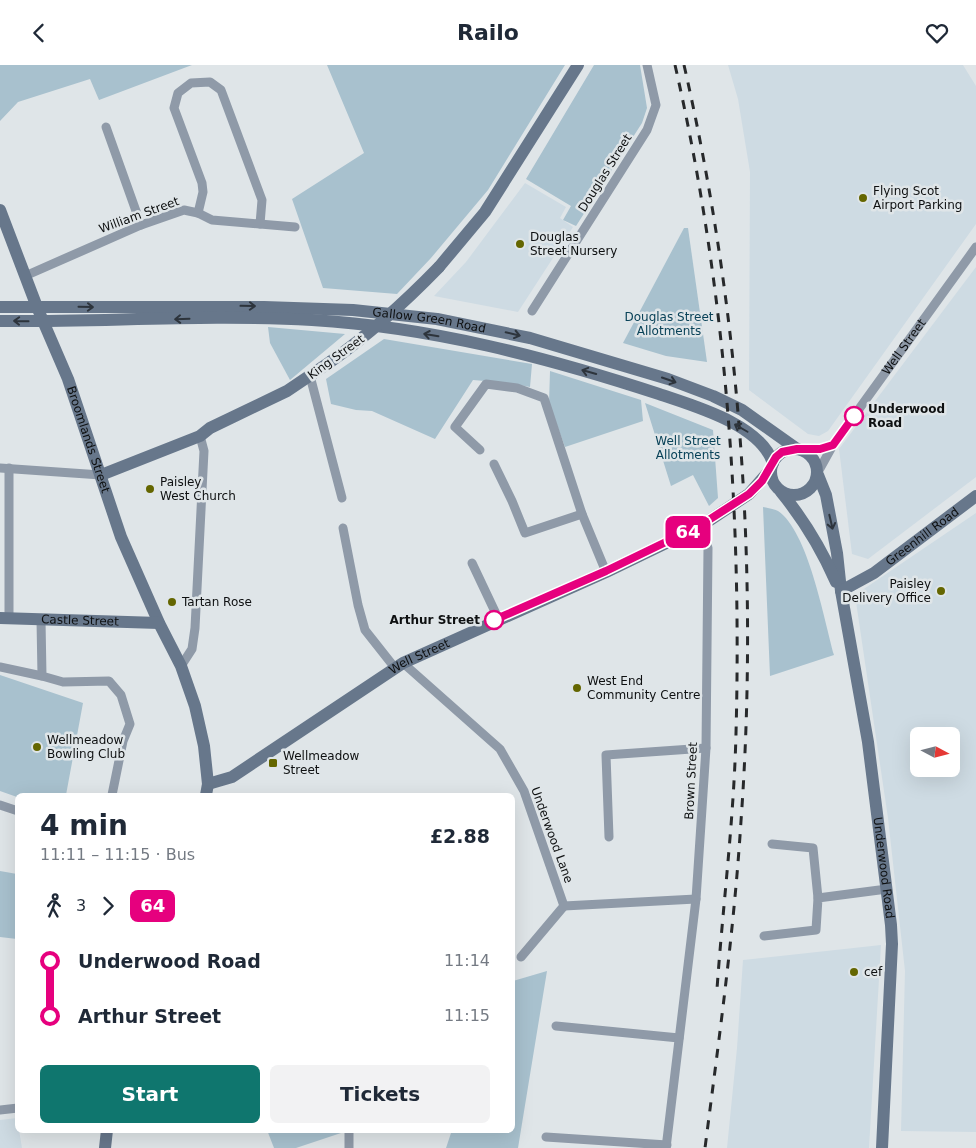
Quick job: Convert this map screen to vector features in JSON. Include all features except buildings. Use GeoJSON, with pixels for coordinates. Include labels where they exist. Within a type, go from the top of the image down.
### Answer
{"type":"FeatureCollection","features":[{"type":"Feature","properties":{"kind":"main road","name":"King Street"},"geometry":{"type":"LineString","coordinates":[[101,475],[200,436],[210,427],[286,391],[361,340],[439,267],[485,213],[578,65]]}},
{"type":"Feature","properties":{"kind":"main road","name":"Broomlands Street"},"geometry":{"type":"LineString","coordinates":[[0,210],[37,307],[68,379],[122,537],[159,623],[181,666]]}},
{"type":"Feature","properties":{"kind":"main road","name":"Gallow Green Road"},"geometry":{"type":"LineString","coordinates":[[0,307],[264,307],[353,310],[437,319],[530,338],[668,379],[713,396],[742,411],[800,450]]}},
{"type":"Feature","properties":{"kind":"main road","name":"Gallow Green Road"},"geometry":{"type":"LineString","coordinates":[[0,321],[221,318],[313,321],[402,330],[480,344],[602,375],[714,415],[734,424],[759,441],[765,447],[772,466]]}},
{"type":"Feature","properties":{"kind":"main road"},"geometry":{"type":"LineString","coordinates":[[800,450],[812,457],[818,474],[815,484],[807,492],[794,496],[780,491],[773,482],[772,466],[782,452],[800,450]]}},
{"type":"Feature","properties":{"kind":"main road","name":"Well Street"},"geometry":{"type":"LineString","coordinates":[[207,790],[232,777],[399,665],[498,618],[606,571],[701,525],[749,494],[772,466]]}},
{"type":"Feature","properties":{"kind":"main road","name":"Underwood Road"},"geometry":{"type":"LineString","coordinates":[[818,474],[832,524],[841,591],[868,742],[887,889],[892,944],[882,1148]]}},
{"type":"Feature","properties":{"kind":"main road","name":"Well Street"},"geometry":{"type":"LineString","coordinates":[[749,494],[780,491]]}},
{"type":"Feature","properties":{"kind":"main road","name":"Underwood Road"},"geometry":{"type":"LineString","coordinates":[[780,491],[803,519],[816,540],[841,591]]}},
{"type":"Feature","properties":{"kind":"main road","name":"Greenhill Road"},"geometry":{"type":"LineString","coordinates":[[841,591],[874,573],[976,495]]}},
{"type":"Feature","properties":{"kind":"main road","name":"Castle Street"},"geometry":{"type":"LineString","coordinates":[[5,619],[159,623]]}},
{"type":"Feature","properties":{"kind":"main road"},"geometry":{"type":"LineString","coordinates":[[181,666],[195,706],[204,747],[207,790]]}},
{"type":"Feature","properties":{"kind":"main road"},"geometry":{"type":"LineString","coordinates":[[106,1148],[107,1133]]}},
{"type":"Feature","properties":{"kind":"street","name":"Douglas Street"},"geometry":{"type":"LineString","coordinates":[[532,311],[646,130],[656,105],[647,65]]}},
{"type":"Feature","properties":{"kind":"street"},"geometry":{"type":"LineString","coordinates":[[198,213],[203,192],[202,183],[174,108],[178,93],[190,83],[210,82],[221,90],[262,200],[260,224]]}},
{"type":"Feature","properties":{"kind":"street"},"geometry":{"type":"LineString","coordinates":[[106,127],[141,225]]}},
{"type":"Feature","properties":{"kind":"street","name":"William Street"},"geometry":{"type":"LineString","coordinates":[[25,276],[141,225],[184,210],[198,213],[212,220],[295,227]]}},
{"type":"Feature","properties":{"kind":"street","name":"Well Street"},"geometry":{"type":"LineString","coordinates":[[818,474],[833,445],[976,247]]}},
{"type":"Feature","properties":{"kind":"street"},"geometry":{"type":"LineString","coordinates":[[310,376],[342,498]]}},
{"type":"Feature","properties":{"kind":"street"},"geometry":{"type":"LineString","coordinates":[[480,450],[455,427],[486,384],[517,388],[544,398],[582,514],[606,571]]}},
{"type":"Feature","properties":{"kind":"street"},"geometry":{"type":"LineString","coordinates":[[181,666],[192,649],[195,628],[204,451],[200,436]]}},
{"type":"Feature","properties":{"kind":"street"},"geometry":{"type":"LineString","coordinates":[[800,450],[820,449],[833,445]]}},
{"type":"Feature","properties":{"kind":"street"},"geometry":{"type":"LineString","coordinates":[[494,464],[525,533],[582,514]]}},
{"type":"Feature","properties":{"kind":"street"},"geometry":{"type":"LineString","coordinates":[[5,619],[4,468],[101,475]]}},
{"type":"Feature","properties":{"kind":"street","name":"Brown Street"},"geometry":{"type":"LineString","coordinates":[[546,1137],[667,1147],[696,899],[706,748],[708,548],[701,525]]}},
{"type":"Feature","properties":{"kind":"street","name":"Underwood Lane"},"geometry":{"type":"LineString","coordinates":[[343,528],[358,605],[365,629],[399,665],[500,749],[524,791],[564,907]]}},
{"type":"Feature","properties":{"kind":"street"},"geometry":{"type":"LineString","coordinates":[[472,563],[498,618]]}},
{"type":"Feature","properties":{"kind":"street"},"geometry":{"type":"LineString","coordinates":[[41,620],[42,675]]}},
{"type":"Feature","properties":{"kind":"street"},"geometry":{"type":"LineString","coordinates":[[0,667],[42,675],[63,682],[109,681],[121,695],[130,724],[123,741],[112,793]]}},
{"type":"Feature","properties":{"kind":"street"},"geometry":{"type":"LineString","coordinates":[[609,837],[606,755],[706,748]]}},
{"type":"Feature","properties":{"kind":"street"},"geometry":{"type":"LineString","coordinates":[[0,805],[15,810]]}},
{"type":"Feature","properties":{"kind":"street"},"geometry":{"type":"LineString","coordinates":[[764,936],[816,930],[818,898],[813,848],[772,844]]}},
{"type":"Feature","properties":{"kind":"street"},"geometry":{"type":"LineString","coordinates":[[818,898],[887,889]]}},
{"type":"Feature","properties":{"kind":"street"},"geometry":{"type":"LineString","coordinates":[[521,957],[564,907],[696,899]]}},
{"type":"Feature","properties":{"kind":"street"},"geometry":{"type":"LineString","coordinates":[[556,1027],[679,1038]]}},
{"type":"Feature","properties":{"kind":"street"},"geometry":{"type":"LineString","coordinates":[[0,1110],[15,1108]]}},
{"type":"Feature","properties":{"kind":"street"},"geometry":{"type":"LineString","coordinates":[[349,1133],[349,1148]]}},
{"type":"Feature","properties":{"kind":"shaded area","name":"Flying Scot Airport Parking"},"geometry":{"type":"Polygon","coordinates":[[[728,65],[963,65],[976,86],[976,224],[828,431],[819,436],[808,434],[749,390],[750,172],[738,99],[728,65]]]}},
{"type":"Feature","properties":{"kind":"shaded area","name":"Douglas Street Nursery"},"geometry":{"type":"Polygon","coordinates":[[[525,183],[566,207],[560,218],[573,227],[518,312],[434,296],[466,262],[525,183]]]}},
{"type":"Feature","properties":{"kind":"shaded area"},"geometry":{"type":"Polygon","coordinates":[[[976,267],[976,477],[868,559],[852,554],[839,449],[976,267]]]}},
{"type":"Feature","properties":{"kind":"shaded area"},"geometry":{"type":"Polygon","coordinates":[[[976,513],[976,1132],[901,1131],[905,971],[888,818],[855,595],[976,513]]]}},
{"type":"Feature","properties":{"kind":"shaded area"},"geometry":{"type":"Polygon","coordinates":[[[881,945],[869,1148],[727,1148],[743,960],[881,945]]]}},
{"type":"Feature","properties":{"kind":"shaded area"},"geometry":{"type":"Polygon","coordinates":[[[15,1118],[15,1133],[20,1133],[22,1148],[0,1148],[0,1120],[15,1118]]]}},
{"type":"Feature","properties":{"kind":"green space"},"geometry":{"type":"Polygon","coordinates":[[[0,65],[192,65],[99,100],[90,79],[18,102],[0,121],[0,65]]]}},
{"type":"Feature","properties":{"kind":"green space"},"geometry":{"type":"Polygon","coordinates":[[[327,65],[565,65],[488,190],[431,258],[397,294],[323,288],[292,199],[364,153],[327,65]]]}},
{"type":"Feature","properties":{"kind":"green space"},"geometry":{"type":"Polygon","coordinates":[[[594,65],[640,65],[647,108],[642,123],[576,226],[563,220],[571,206],[526,179],[594,65]]]}},
{"type":"Feature","properties":{"kind":"green space","name":"Douglas Street Allotments"},"geometry":{"type":"Polygon","coordinates":[[[684,228],[688,228],[707,362],[666,356],[623,343],[684,228]]]}},
{"type":"Feature","properties":{"kind":"green space"},"geometry":{"type":"Polygon","coordinates":[[[268,327],[345,334],[290,380],[270,343],[268,327]]]}},
{"type":"Feature","properties":{"kind":"green space"},"geometry":{"type":"Polygon","coordinates":[[[384,339],[532,364],[530,387],[473,380],[435,439],[372,411],[356,410],[331,404],[326,379],[384,339]]]}},
{"type":"Feature","properties":{"kind":"green space"},"geometry":{"type":"Polygon","coordinates":[[[550,371],[641,400],[643,421],[565,447],[549,403],[550,371]]]}},
{"type":"Feature","properties":{"kind":"green space","name":"Well Street Allotments"},"geometry":{"type":"Polygon","coordinates":[[[645,403],[713,430],[718,498],[709,506],[693,475],[671,486],[645,403]]]}},
{"type":"Feature","properties":{"kind":"green space"},"geometry":{"type":"Polygon","coordinates":[[[763,507],[778,511],[789,521],[798,537],[814,577],[834,655],[770,676],[763,507]]]}},
{"type":"Feature","properties":{"kind":"green space","name":"Wellmeadow Bowling Club"},"geometry":{"type":"Polygon","coordinates":[[[0,675],[83,703],[66,793],[15,793],[15,796],[0,791],[0,675]]]}},
{"type":"Feature","properties":{"kind":"green space"},"geometry":{"type":"Polygon","coordinates":[[[0,871],[15,874],[15,939],[0,937],[0,871]]]}},
{"type":"Feature","properties":{"kind":"green space"},"geometry":{"type":"Polygon","coordinates":[[[547,971],[518,1148],[446,1148],[451,1133],[515,1133],[515,980],[547,971]]]}},
{"type":"Feature","properties":{"kind":"green space"},"geometry":{"type":"Polygon","coordinates":[[[268,1133],[341,1133],[296,1148],[274,1148],[268,1133]]]}},
{"type":"Feature","properties":{"kind":"railway"},"geometry":{"type":"LineString","coordinates":[[675,65],[692,147],[718,314],[733,481],[737,649],[735,765],[717,989]]}},
{"type":"Feature","properties":{"kind":"railway"},"geometry":{"type":"LineString","coordinates":[[684,65],[719,251],[731,346],[746,536],[748,631],[746,727],[738,862],[726,985],[705,1148]]}},
{"type":"Feature","properties":{"kind":"bus line","name":"64"},"geometry":{"type":"LineString","coordinates":[[494,620],[606,571],[701,525],[749,494],[762,481],[771,469],[776,457],[782,452],[797,449],[820,449],[833,445],[854,416]]}},
{"type":"Feature","properties":{"kind":"place","name":"Flying Scot Airport Parking"},"geometry":{"type":"Point","coordinates":[863,198]}},
{"type":"Feature","properties":{"kind":"place","name":"Douglas Street Nursery"},"geometry":{"type":"Point","coordinates":[520,244]}},
{"type":"Feature","properties":{"kind":"place","name":"Underwood Road"},"geometry":{"type":"Point","coordinates":[854,416]}},
{"type":"Feature","properties":{"kind":"place","name":"Paisley West Church"},"geometry":{"type":"Point","coordinates":[150,489]}},
{"type":"Feature","properties":{"kind":"place","name":"Paisley Delivery Office"},"geometry":{"type":"Point","coordinates":[941,591]}},
{"type":"Feature","properties":{"kind":"place","name":"Tartan Rose"},"geometry":{"type":"Point","coordinates":[172,602]}},
{"type":"Feature","properties":{"kind":"place","name":"Arthur Street"},"geometry":{"type":"Point","coordinates":[494,620]}},
{"type":"Feature","properties":{"kind":"place","name":"West End Community Centre"},"geometry":{"type":"Point","coordinates":[577,688]}},
{"type":"Feature","properties":{"kind":"place","name":"Wellmeadow Bowling Club"},"geometry":{"type":"Point","coordinates":[37,747]}},
{"type":"Feature","properties":{"kind":"place","name":"Wellmeadow Street"},"geometry":{"type":"Point","coordinates":[273,763]}},
{"type":"Feature","properties":{"kind":"place","name":"cef"},"geometry":{"type":"Point","coordinates":[854,972]}}]}
